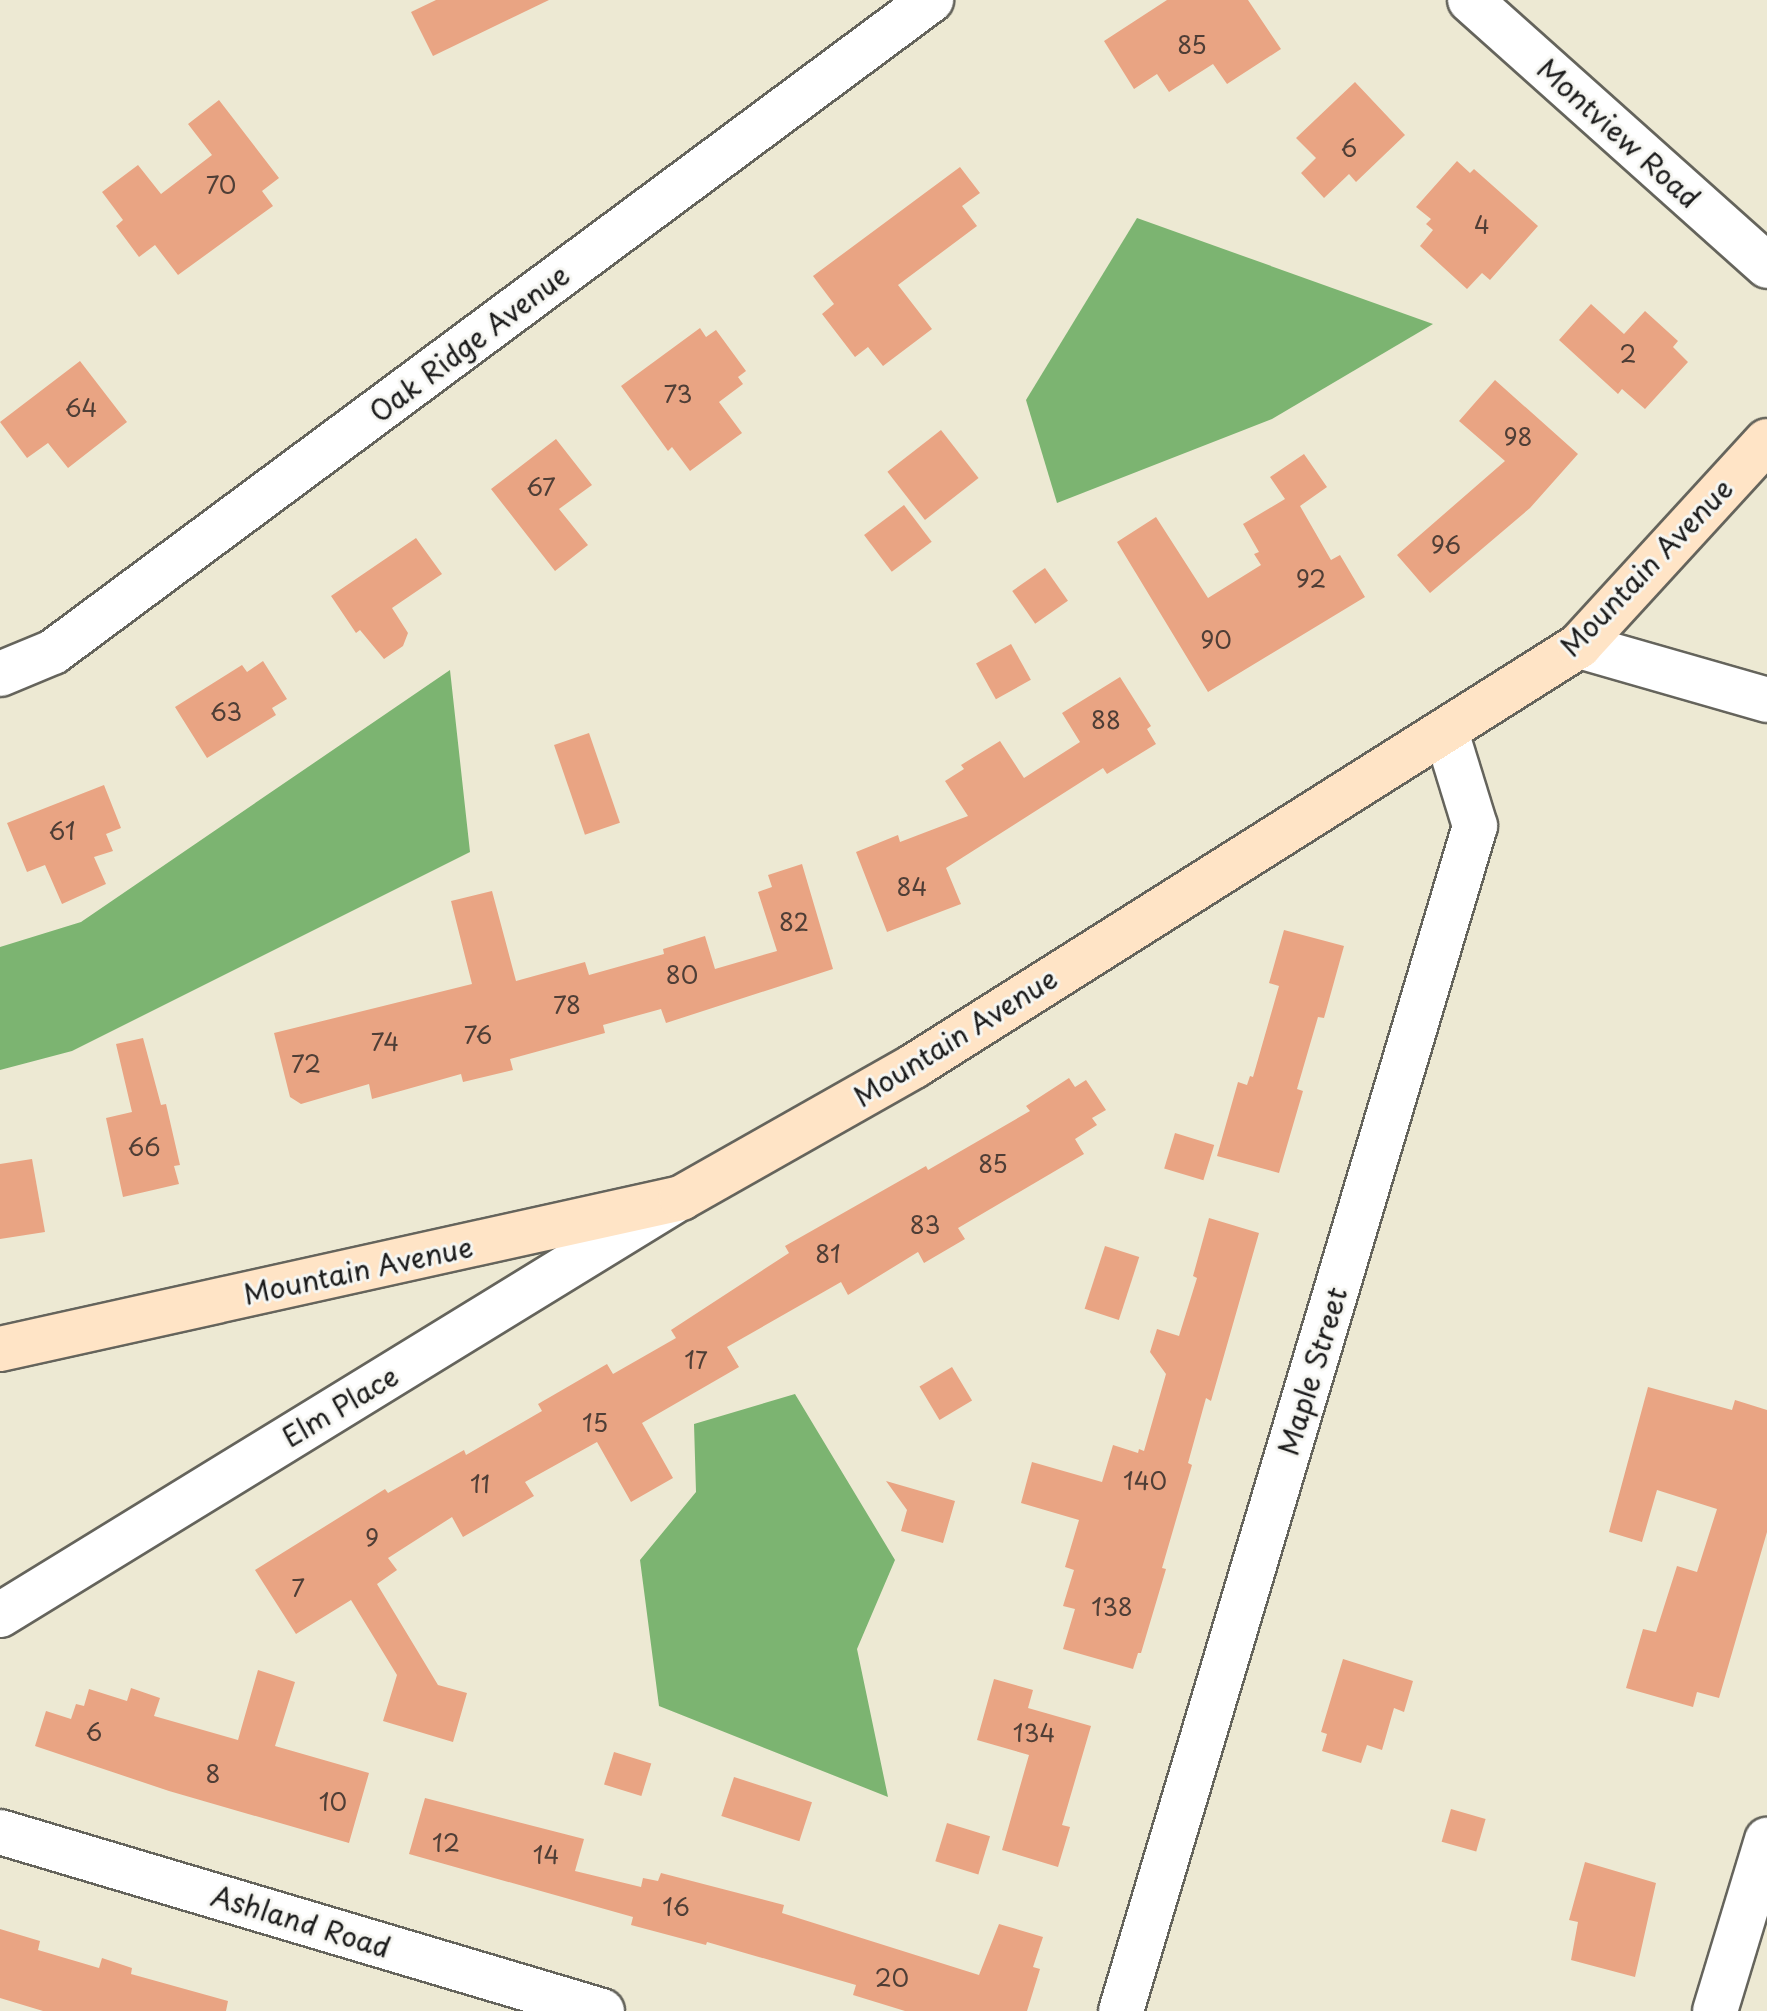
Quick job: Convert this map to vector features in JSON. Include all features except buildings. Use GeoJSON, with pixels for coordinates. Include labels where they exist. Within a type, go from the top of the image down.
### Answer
{"type":"FeatureCollection","features":[{"type":"Feature","properties":{"kind":"main road","name":"Mountain Avenue"},"geometry":{"type":"LineString","coordinates":[[0,1349],[681,1198],[914,1066],[1579,646],[1767,441]]}},
{"type":"Feature","properties":{"kind":"street","name":"Oak Ridge Avenue"},"geometry":{"type":"LineString","coordinates":[[0,674],[53,652],[931,0]]}},
{"type":"Feature","properties":{"kind":"street","name":"Montview Road"},"geometry":{"type":"LineString","coordinates":[[1470,0],[1767,266]]}},
{"type":"Feature","properties":{"kind":"street"},"geometry":{"type":"LineString","coordinates":[[1579,646],[1767,700]]}},
{"type":"Feature","properties":{"kind":"street","name":"Maple Street"},"geometry":{"type":"LineString","coordinates":[[1121,2011],[1475,826],[1446,732]]}},
{"type":"Feature","properties":{"kind":"street","name":"Elm Place"},"geometry":{"type":"LineString","coordinates":[[0,1615],[681,1198]]}},
{"type":"Feature","properties":{"kind":"street","name":"Ashland Road"},"geometry":{"type":"LineString","coordinates":[[0,1832],[602,2011]]}},
{"type":"Feature","properties":{"kind":"street"},"geometry":{"type":"LineString","coordinates":[[1715,2011],[1767,1840]]}},
{"type":"Feature","properties":{"kind":"green space"},"geometry":{"type":"Polygon","coordinates":[[[1137,218],[1433,324],[1272,419],[1057,503],[1026,400],[1137,218]]]}},
{"type":"Feature","properties":{"kind":"green space"},"geometry":{"type":"Polygon","coordinates":[[[450,670],[470,852],[72,1051],[0,1070],[0,947],[81,922],[450,670]]]}},
{"type":"Feature","properties":{"kind":"green space"},"geometry":{"type":"Polygon","coordinates":[[[795,1394],[895,1560],[857,1649],[888,1797],[659,1706],[640,1560],[696,1492],[694,1424],[795,1394]]]}}]}
